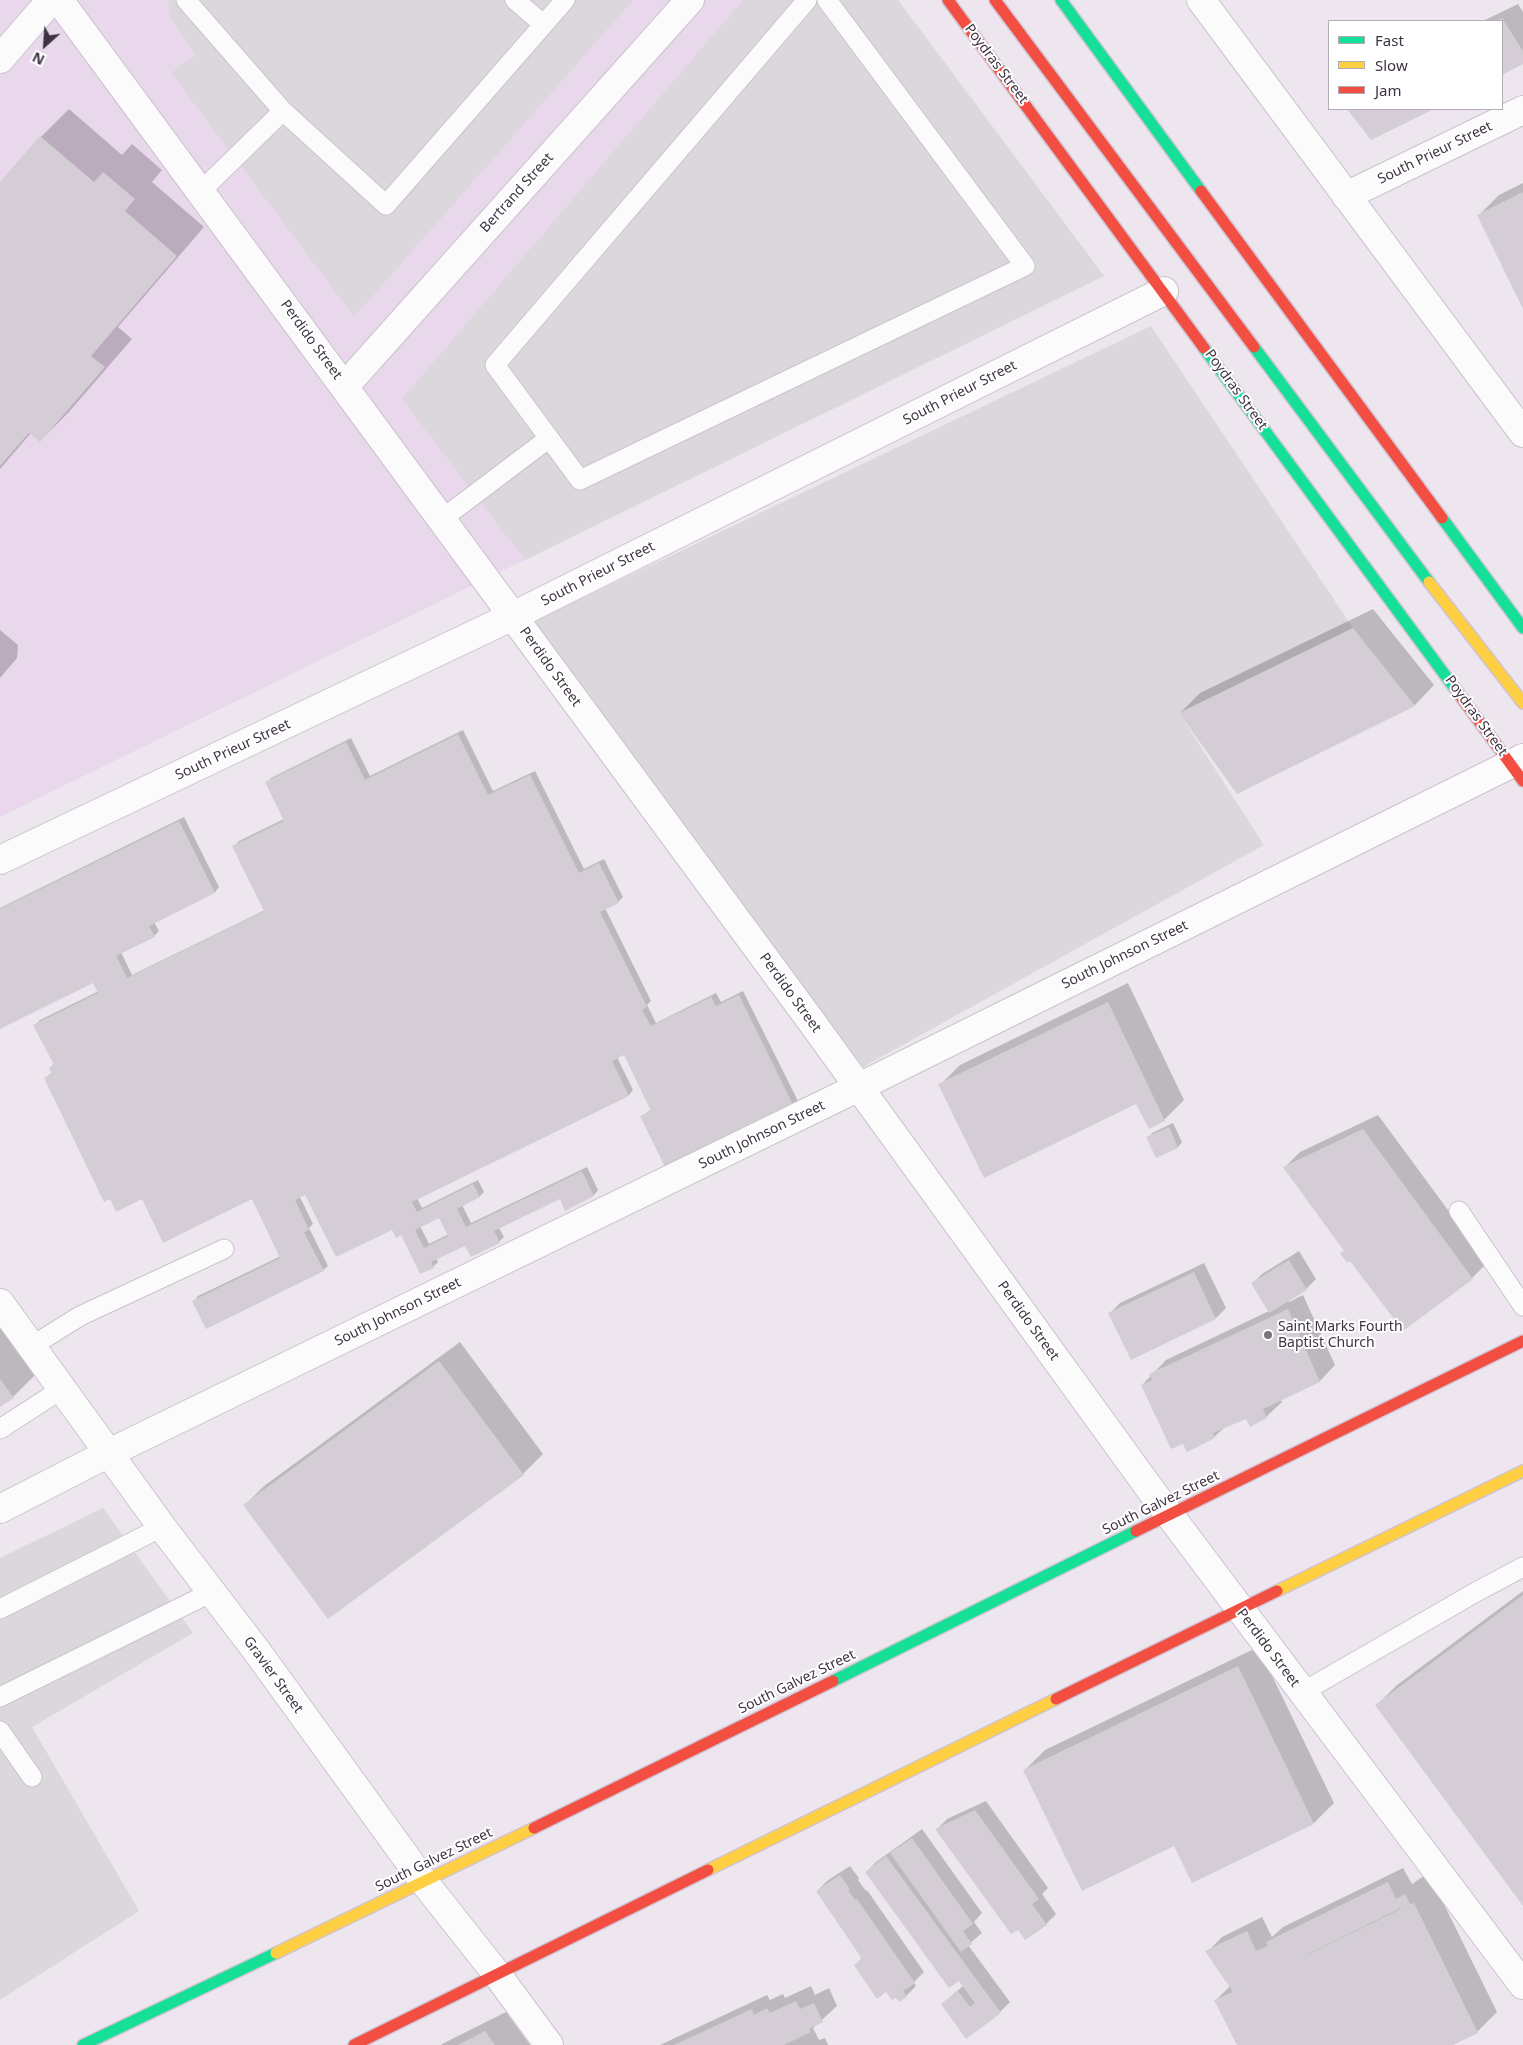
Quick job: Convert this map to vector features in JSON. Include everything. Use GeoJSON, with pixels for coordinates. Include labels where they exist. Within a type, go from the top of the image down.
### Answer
{"type":"FeatureCollection","features":[{"type":"Feature","properties":{"kind":"main road","name":"Poydras Street"},"geometry":{"type":"LineString","coordinates":[[948,0],[1519,768]]}},
{"type":"Feature","properties":{"kind":"main road"},"geometry":{"type":"LineString","coordinates":[[995,0],[1436,591],[1523,703]]}},
{"type":"Feature","properties":{"kind":"main road"},"geometry":{"type":"LineString","coordinates":[[1060,0],[1523,628]]}},
{"type":"Feature","properties":{"kind":"main road","name":"South Galvez Street"},"geometry":{"type":"LineString","coordinates":[[83,2045],[424,1882],[1523,1341]]}},
{"type":"Feature","properties":{"kind":"main road"},"geometry":{"type":"LineString","coordinates":[[354,2045],[1523,1471]]}},
{"type":"Feature","properties":{"kind":"street"},"geometry":{"type":"LineString","coordinates":[[0,59],[51,0]]}},
{"type":"Feature","properties":{"kind":"street","name":"Perdido Street"},"geometry":{"type":"LineString","coordinates":[[59,0],[860,1087],[1169,1515],[1523,1985]]}},
{"type":"Feature","properties":{"kind":"street","name":"Bertrand Street"},"geometry":{"type":"LineString","coordinates":[[345,386],[690,0]]}},
{"type":"Feature","properties":{"kind":"street"},"geometry":{"type":"LineString","coordinates":[[1201,0],[1523,433]]}},
{"type":"Feature","properties":{"kind":"street","name":"South Prieur Street"},"geometry":{"type":"LineString","coordinates":[[1346,196],[1523,110]]}},
{"type":"Feature","properties":{"kind":"street","name":"South Prieur Street"},"geometry":{"type":"LineString","coordinates":[[0,860],[513,616],[1164,291]]}},
{"type":"Feature","properties":{"kind":"street","name":"South Johnson Street"},"geometry":{"type":"LineString","coordinates":[[0,1508],[860,1087],[1519,768]]}},
{"type":"Feature","properties":{"kind":"street","name":"Gravier Street"},"geometry":{"type":"LineString","coordinates":[[0,1303],[162,1527],[212,1592],[424,1882],[549,2045]]}},
{"type":"Feature","properties":{"kind":"lane"},"geometry":{"type":"LineString","coordinates":[[186,0],[283,111],[386,205],[564,0]]}},
{"type":"Feature","properties":{"kind":"lane"},"geometry":{"type":"LineString","coordinates":[[516,0],[543,24]]}},
{"type":"Feature","properties":{"kind":"lane"},"geometry":{"type":"LineString","coordinates":[[808,0],[495,365],[580,480],[1025,266],[827,0]]}},
{"type":"Feature","properties":{"kind":"lane"},"geometry":{"type":"LineString","coordinates":[[201,191],[283,111]]}},
{"type":"Feature","properties":{"kind":"lane"},"geometry":{"type":"LineString","coordinates":[[442,519],[548,438]]}},
{"type":"Feature","properties":{"kind":"lane"},"geometry":{"type":"LineString","coordinates":[[1459,1211],[1523,1306]]}},
{"type":"Feature","properties":{"kind":"lane"},"geometry":{"type":"LineString","coordinates":[[32,1346],[80,1316],[224,1249]]}},
{"type":"Feature","properties":{"kind":"lane"},"geometry":{"type":"LineString","coordinates":[[0,1429],[62,1389]]}},
{"type":"Feature","properties":{"kind":"lane"},"geometry":{"type":"LineString","coordinates":[[0,1609],[162,1527]]}},
{"type":"Feature","properties":{"kind":"lane"},"geometry":{"type":"LineString","coordinates":[[1302,1693],[1476,1592],[1523,1567]]}},
{"type":"Feature","properties":{"kind":"lane"},"geometry":{"type":"LineString","coordinates":[[0,1697],[212,1592]]}},
{"type":"Feature","properties":{"kind":"lane"},"geometry":{"type":"LineString","coordinates":[[0,1731],[32,1777]]}},
{"type":"Feature","properties":{"kind":"shaded area"},"geometry":{"type":"Polygon","coordinates":[[[0,0],[898,0],[1104,276],[0,817],[0,0]]]}},
{"type":"Feature","properties":{"kind":"shaded area"},"geometry":{"type":"Polygon","coordinates":[[[168,0],[633,0],[354,317],[171,73],[196,55],[170,16],[168,0]]]}},
{"type":"Feature","properties":{"kind":"shaded area"},"geometry":{"type":"Polygon","coordinates":[[[743,0],[898,0],[1104,276],[525,560],[402,399],[743,0]]]}},
{"type":"Feature","properties":{"kind":"shaded area"},"geometry":{"type":"Polygon","coordinates":[[[1151,326],[1353,628],[1179,713],[1264,845],[863,1067],[530,623],[1151,326]]]}},
{"type":"Feature","properties":{"kind":"shaded area"},"geometry":{"type":"Polygon","coordinates":[[[103,1508],[193,1633],[32,1727],[139,1911],[0,2000],[0,1558],[103,1508]]]}},
{"type":"Feature","properties":{"kind":"building"},"geometry":{"type":"Polygon","coordinates":[[[1502,18],[1523,51],[1523,64],[1503,74],[1503,20],[1498,20],[1502,18]]]}},
{"type":"Feature","properties":{"kind":"building"},"geometry":{"type":"Polygon","coordinates":[[[1348,110],[1432,110],[1371,140],[1348,110]]]}},
{"type":"Feature","properties":{"kind":"building"},"geometry":{"type":"Polygon","coordinates":[[[40,136],[94,182],[103,172],[135,199],[125,211],[177,256],[91,356],[105,367],[40,442],[29,433],[0,466],[0,182],[40,136]]]}},
{"type":"Feature","properties":{"kind":"building"},"geometry":{"type":"Polygon","coordinates":[[[1523,192],[1523,309],[1477,215],[1523,192]]]}},
{"type":"Feature","properties":{"kind":"building"},"geometry":{"type":"Polygon","coordinates":[[[1353,628],[1415,706],[1237,794],[1179,713],[1353,628]]]}},
{"type":"Feature","properties":{"kind":"building"},"geometry":{"type":"Polygon","coordinates":[[[458,734],[488,795],[530,775],[579,873],[599,863],[619,903],[600,912],[647,1007],[642,1010],[651,1026],[711,997],[716,1006],[739,995],[796,1111],[668,1173],[640,1116],[651,1111],[624,1055],[612,1061],[629,1096],[412,1202],[417,1212],[473,1184],[480,1197],[457,1209],[466,1227],[582,1171],[594,1196],[565,1211],[560,1199],[494,1231],[500,1243],[471,1257],[465,1246],[431,1262],[434,1268],[420,1274],[401,1235],[396,1238],[392,1230],[336,1257],[305,1195],[295,1200],[309,1230],[304,1232],[324,1271],[206,1329],[192,1301],[280,1258],[252,1199],[163,1243],[142,1199],[116,1212],[110,1199],[104,1202],[44,1078],[52,1074],[49,1068],[54,1065],[33,1025],[98,993],[93,983],[0,1029],[0,909],[179,821],[215,893],[149,926],[155,937],[116,956],[127,978],[264,911],[232,846],[284,821],[265,782],[346,742],[365,780],[458,734]],[[439,1218],[415,1230],[424,1248],[448,1236],[439,1218]]]}},
{"type":"Feature","properties":{"kind":"building"},"geometry":{"type":"Polygon","coordinates":[[[1108,1002],[1165,1121],[1149,1129],[1136,1104],[984,1178],[938,1084],[1108,1002]]]}},
{"type":"Feature","properties":{"kind":"building"},"geometry":{"type":"Polygon","coordinates":[[[1169,1127],[1178,1148],[1156,1158],[1146,1137],[1169,1127]]]}},
{"type":"Feature","properties":{"kind":"building"},"geometry":{"type":"Polygon","coordinates":[[[1363,1129],[1473,1279],[1403,1331],[1350,1261],[1347,1263],[1340,1253],[1344,1251],[1283,1167],[1363,1129]]]}},
{"type":"Feature","properties":{"kind":"building"},"geometry":{"type":"Polygon","coordinates":[[[1289,1260],[1307,1290],[1269,1313],[1251,1283],[1289,1260]]]}},
{"type":"Feature","properties":{"kind":"building"},"geometry":{"type":"Polygon","coordinates":[[[1194,1272],[1216,1319],[1131,1360],[1108,1313],[1194,1272]]]}},
{"type":"Feature","properties":{"kind":"building"},"geometry":{"type":"Polygon","coordinates":[[[1288,1309],[1320,1382],[1263,1409],[1267,1418],[1250,1427],[1246,1419],[1213,1433],[1215,1438],[1187,1452],[1183,1444],[1171,1449],[1141,1385],[1152,1380],[1149,1374],[1288,1309]]]}},
{"type":"Feature","properties":{"kind":"building"},"geometry":{"type":"Polygon","coordinates":[[[439,1361],[524,1475],[328,1619],[243,1505],[439,1361]]]}},
{"type":"Feature","properties":{"kind":"building"},"geometry":{"type":"Polygon","coordinates":[[[0,1379],[14,1398],[0,1407],[0,1379]]]}},
{"type":"Feature","properties":{"kind":"building"},"geometry":{"type":"Polygon","coordinates":[[[1523,1595],[1523,1906],[1375,1705],[1523,1595]]]}},
{"type":"Feature","properties":{"kind":"building"},"geometry":{"type":"Polygon","coordinates":[[[1238,1666],[1314,1824],[1192,1883],[1174,1846],[1082,1891],[1023,1770],[1238,1666]]]}},
{"type":"Feature","properties":{"kind":"building"},"geometry":{"type":"Polygon","coordinates":[[[975,1810],[1039,1899],[1032,1904],[1047,1925],[1025,1940],[1018,1930],[1011,1934],[935,1829],[975,1810]]]}},
{"type":"Feature","properties":{"kind":"building"},"geometry":{"type":"Polygon","coordinates":[[[912,1838],[973,1924],[963,1931],[972,1944],[961,1952],[890,1853],[912,1838]]]}},
{"type":"Feature","properties":{"kind":"building"},"geometry":{"type":"Polygon","coordinates":[[[886,1856],[1001,2013],[966,2039],[941,2004],[958,1991],[970,2007],[975,2003],[959,1981],[949,1988],[865,1872],[886,1856]]]}},
{"type":"Feature","properties":{"kind":"building"},"geometry":{"type":"Polygon","coordinates":[[[840,1875],[850,1889],[848,1890],[855,1900],[857,1899],[915,1983],[903,1991],[907,1997],[899,2002],[896,1998],[892,2000],[886,1992],[877,1999],[854,1965],[862,1959],[816,1891],[840,1875]]]}},
{"type":"Feature","properties":{"kind":"building"},"geometry":{"type":"Polygon","coordinates":[[[1388,1882],[1396,1899],[1405,1894],[1410,1904],[1414,1903],[1478,2033],[1453,2045],[1237,2045],[1214,2000],[1233,1992],[1205,1951],[1247,1931],[1256,1951],[1268,1946],[1266,1942],[1388,1882]],[[1401,1908],[1308,1954],[1309,1954],[1401,1908]]]}},
{"type":"Feature","properties":{"kind":"building"},"geometry":{"type":"Polygon","coordinates":[[[796,2001],[800,2009],[814,2003],[823,2022],[809,2029],[811,2032],[784,2045],[674,2045],[752,2009],[754,2015],[767,2008],[770,2013],[796,2001]]]}},
{"type":"Feature","properties":{"kind":"building"},"geometry":{"type":"Polygon","coordinates":[[[485,2031],[495,2045],[458,2045],[485,2031]]]}},
{"type":"Feature","properties":{"kind":"traffic: fast"},"geometry":{"type":"LineString","coordinates":[[1061,0],[1201,191]]}},
{"type":"Feature","properties":{"kind":"traffic: fast"},"geometry":{"type":"LineString","coordinates":[[1254,347],[1429,582]]}},
{"type":"Feature","properties":{"kind":"traffic: fast"},"geometry":{"type":"LineString","coordinates":[[1204,348],[1456,690]]}},
{"type":"Feature","properties":{"kind":"traffic: fast"},"geometry":{"type":"LineString","coordinates":[[1442,518],[1523,628]]}},
{"type":"Feature","properties":{"kind":"traffic: fast"},"geometry":{"type":"LineString","coordinates":[[833,1681],[1136,1531]]}},
{"type":"Feature","properties":{"kind":"traffic: fast"},"geometry":{"type":"LineString","coordinates":[[83,2045],[276,1953]]}},
{"type":"Feature","properties":{"kind":"traffic: slow"},"geometry":{"type":"LineString","coordinates":[[1429,582],[1523,703]]}},
{"type":"Feature","properties":{"kind":"traffic: slow"},"geometry":{"type":"LineString","coordinates":[[1277,1591],[1523,1471]]}},
{"type":"Feature","properties":{"kind":"traffic: slow"},"geometry":{"type":"LineString","coordinates":[[708,1870],[1056,1699]]}},
{"type":"Feature","properties":{"kind":"traffic: slow"},"geometry":{"type":"LineString","coordinates":[[276,1953],[534,1828]]}},
{"type":"Feature","properties":{"kind":"traffic: jam"},"geometry":{"type":"LineString","coordinates":[[948,0],[1204,348]]}},
{"type":"Feature","properties":{"kind":"traffic: jam"},"geometry":{"type":"LineString","coordinates":[[995,0],[1254,347]]}},
{"type":"Feature","properties":{"kind":"traffic: jam"},"geometry":{"type":"LineString","coordinates":[[1201,191],[1442,518]]}},
{"type":"Feature","properties":{"kind":"traffic: jam"},"geometry":{"type":"LineString","coordinates":[[1456,690],[1523,781]]}},
{"type":"Feature","properties":{"kind":"traffic: jam"},"geometry":{"type":"LineString","coordinates":[[1136,1531],[1523,1341]]}},
{"type":"Feature","properties":{"kind":"traffic: jam"},"geometry":{"type":"LineString","coordinates":[[1056,1699],[1277,1591]]}},
{"type":"Feature","properties":{"kind":"traffic: jam"},"geometry":{"type":"LineString","coordinates":[[534,1828],[833,1681]]}},
{"type":"Feature","properties":{"kind":"traffic: jam"},"geometry":{"type":"LineString","coordinates":[[354,2045],[708,1870]]}},
{"type":"Feature","properties":{"kind":"place","name":"Saint Marks Fourth Baptist Church"},"geometry":{"type":"Point","coordinates":[1268,1335]}}]}
